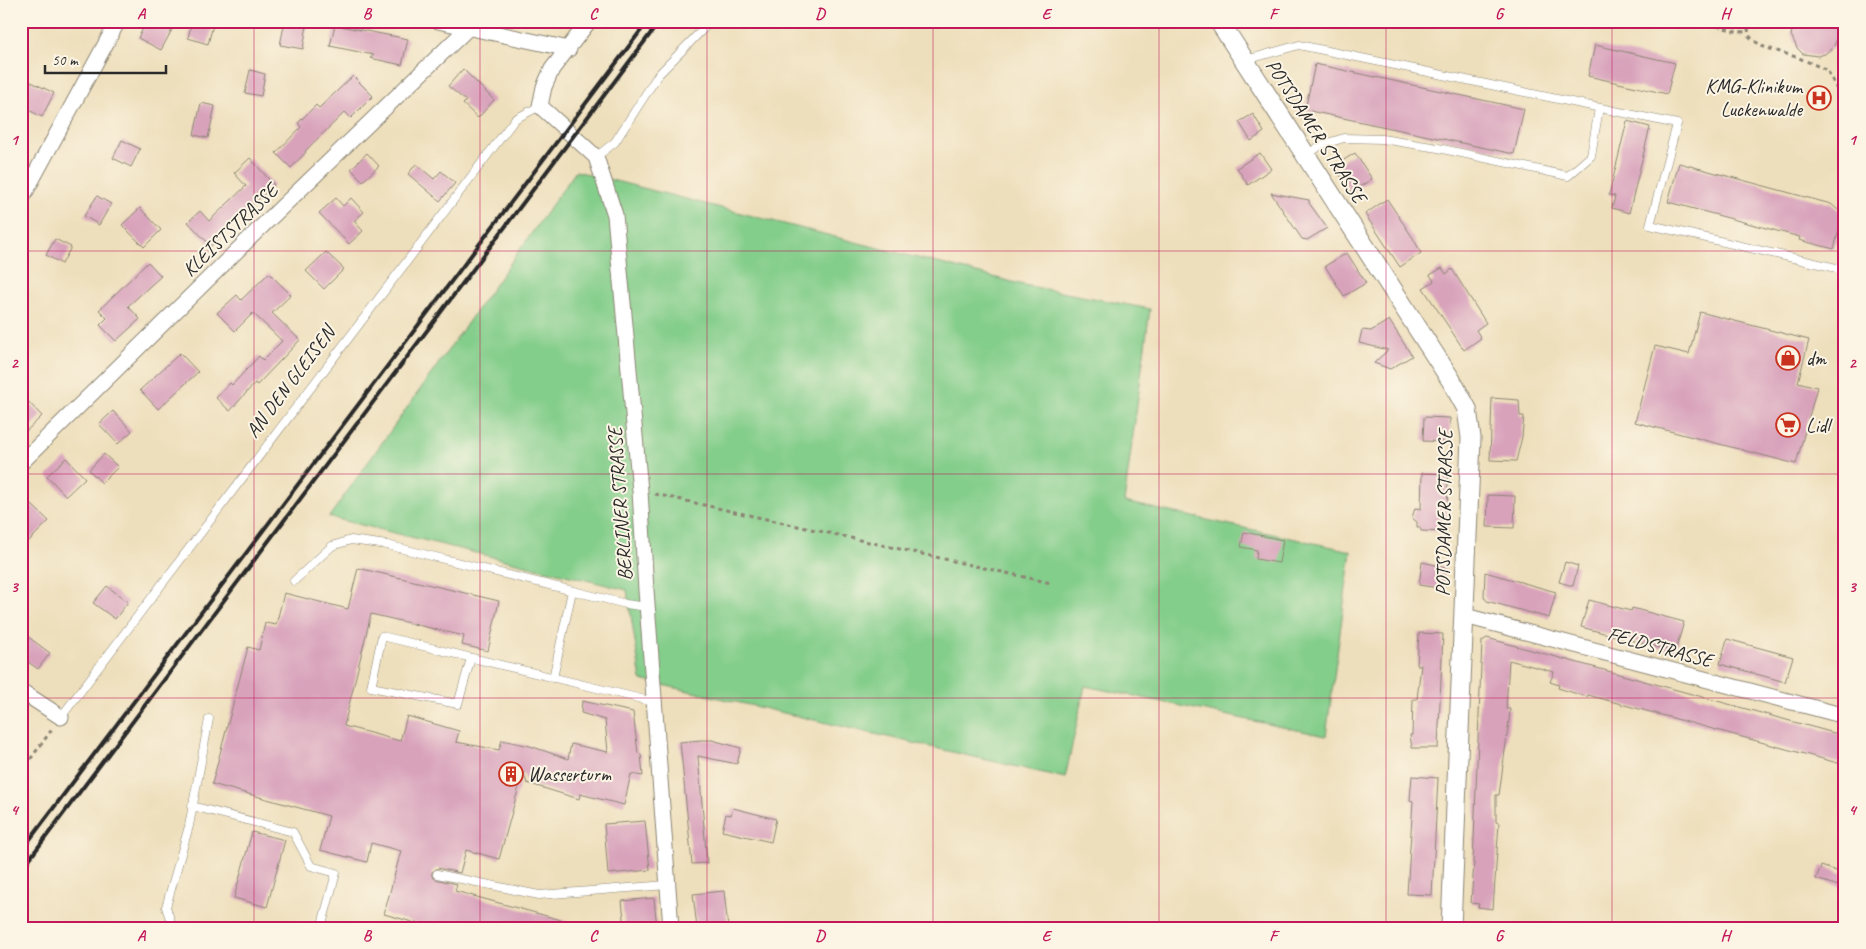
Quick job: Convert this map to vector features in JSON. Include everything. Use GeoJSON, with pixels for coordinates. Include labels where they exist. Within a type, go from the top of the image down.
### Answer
{"type":"FeatureCollection","features":[{"type":"Feature","properties":{"kind":"street"},"geometry":{"type":"LineString","coordinates":[[21,200],[118,21]]}},
{"type":"Feature","properties":{"kind":"street"},"geometry":{"type":"LineString","coordinates":[[438,21],[569,49]]}},
{"type":"Feature","properties":{"kind":"street"},"geometry":{"type":"LineString","coordinates":[[540,106],[544,87],[552,69],[589,21]]}},
{"type":"Feature","properties":{"kind":"street","name":"POTSDAMER STRASSE"},"geometry":{"type":"LineString","coordinates":[[1219,21],[1451,380],[1467,409],[1471,438],[1451,928]]}},
{"type":"Feature","properties":{"kind":"street","name":"KLEISTSTRASSE"},"geometry":{"type":"LineString","coordinates":[[21,463],[251,236],[468,28]]}},
{"type":"Feature","properties":{"kind":"street","name":"BERLINER STRASSE"},"geometry":{"type":"LineString","coordinates":[[540,106],[596,157],[615,215],[640,491],[671,928]]}},
{"type":"Feature","properties":{"kind":"street","name":"FELDSTRASSE"},"geometry":{"type":"LineString","coordinates":[[1465,616],[1845,716]]}},
{"type":"Feature","properties":{"kind":"street"},"geometry":{"type":"LineString","coordinates":[[21,691],[61,717]]}},
{"type":"Feature","properties":{"kind":"lane"},"geometry":{"type":"LineString","coordinates":[[596,157],[615,142],[658,75],[710,22]]}},
{"type":"Feature","properties":{"kind":"lane"},"geometry":{"type":"LineString","coordinates":[[1244,61],[1299,45],[1677,124],[1650,225],[1845,270]]}},
{"type":"Feature","properties":{"kind":"lane","name":"AN DEN GLEISEN"},"geometry":{"type":"LineString","coordinates":[[61,717],[516,119],[540,106]]}},
{"type":"Feature","properties":{"kind":"lane"},"geometry":{"type":"LineString","coordinates":[[1306,156],[1321,145],[1344,138],[1382,139],[1438,148],[1568,176],[1591,156],[1600,108]]}},
{"type":"Feature","properties":{"kind":"lane"},"geometry":{"type":"LineString","coordinates":[[294,581],[332,546],[351,540],[387,545],[572,591],[647,607]]}},
{"type":"Feature","properties":{"kind":"lane"},"geometry":{"type":"LineString","coordinates":[[553,678],[572,591]]}},
{"type":"Feature","properties":{"kind":"lane"},"geometry":{"type":"LineString","coordinates":[[471,658],[458,704],[371,687],[382,636],[654,702]]}},
{"type":"Feature","properties":{"kind":"lane"},"geometry":{"type":"LineString","coordinates":[[173,928],[166,906],[189,826],[209,719]]}},
{"type":"Feature","properties":{"kind":"lane"},"geometry":{"type":"LineString","coordinates":[[192,806],[293,832],[311,866],[336,873],[321,928]]}},
{"type":"Feature","properties":{"kind":"lane"},"geometry":{"type":"LineString","coordinates":[[437,874],[539,896],[667,885]]}},
{"type":"Feature","properties":{"kind":"path"},"geometry":{"type":"LineString","coordinates":[[1702,21],[1745,32],[1748,28]]}},
{"type":"Feature","properties":{"kind":"path"},"geometry":{"type":"LineString","coordinates":[[1748,21],[1749,36],[1762,46],[1799,58],[1827,70],[1845,105]]}},
{"type":"Feature","properties":{"kind":"path"},"geometry":{"type":"LineString","coordinates":[[640,491],[1051,583]]}},
{"type":"Feature","properties":{"kind":"path"},"geometry":{"type":"LineString","coordinates":[[21,772],[61,717]]}},
{"type":"Feature","properties":{"kind":"green space"},"geometry":{"type":"Polygon","coordinates":[[[576,171],[1024,285],[1150,309],[1124,502],[1351,551],[1326,736],[1085,686],[1065,778],[641,680],[627,590],[329,517],[576,171]]]}},
{"type":"Feature","properties":{"kind":"building"},"geometry":{"type":"Polygon","coordinates":[[[147,21],[161,21],[173,28],[161,50],[138,38],[147,21]]]}},
{"type":"Feature","properties":{"kind":"building"},"geometry":{"type":"Polygon","coordinates":[[[192,21],[214,21],[208,44],[188,38],[192,21]]]}},
{"type":"Feature","properties":{"kind":"building"},"geometry":{"type":"Polygon","coordinates":[[[285,21],[307,25],[303,49],[280,45],[285,21]]]}},
{"type":"Feature","properties":{"kind":"building"},"geometry":{"type":"Polygon","coordinates":[[[1794,21],[1844,21],[1834,46],[1825,54],[1818,56],[1803,54],[1797,48],[1791,35],[1794,21]]]}},
{"type":"Feature","properties":{"kind":"building"},"geometry":{"type":"Polygon","coordinates":[[[335,25],[408,39],[402,65],[370,58],[374,55],[330,46],[335,25]]]}},
{"type":"Feature","properties":{"kind":"building"},"geometry":{"type":"Polygon","coordinates":[[[1595,45],[1675,63],[1667,94],[1588,76],[1595,45]]]}},
{"type":"Feature","properties":{"kind":"building"},"geometry":{"type":"Polygon","coordinates":[[[1315,64],[1524,109],[1514,154],[1305,110],[1315,64]]]}},
{"type":"Feature","properties":{"kind":"building"},"geometry":{"type":"Polygon","coordinates":[[[463,69],[494,100],[478,118],[463,104],[466,101],[448,86],[463,69]]]}},
{"type":"Feature","properties":{"kind":"building"},"geometry":{"type":"Polygon","coordinates":[[[250,70],[265,74],[261,96],[245,93],[250,70]]]}},
{"type":"Feature","properties":{"kind":"building"},"geometry":{"type":"Polygon","coordinates":[[[353,76],[373,96],[351,118],[345,112],[305,151],[291,168],[276,153],[301,127],[298,123],[316,105],[319,108],[353,76]]]}},
{"type":"Feature","properties":{"kind":"building"},"geometry":{"type":"Polygon","coordinates":[[[21,77],[54,93],[42,117],[21,106],[21,77]]]}},
{"type":"Feature","properties":{"kind":"building"},"geometry":{"type":"Polygon","coordinates":[[[201,103],[215,106],[208,138],[194,135],[201,103]]]}},
{"type":"Feature","properties":{"kind":"building"},"geometry":{"type":"Polygon","coordinates":[[[1253,114],[1264,132],[1251,141],[1239,122],[1253,114]]]}},
{"type":"Feature","properties":{"kind":"building"},"geometry":{"type":"Polygon","coordinates":[[[1627,121],[1650,127],[1629,213],[1612,208],[1615,196],[1609,195],[1627,121]]]}},
{"type":"Feature","properties":{"kind":"building"},"geometry":{"type":"Polygon","coordinates":[[[122,140],[140,149],[131,167],[113,158],[122,140]]]}},
{"type":"Feature","properties":{"kind":"building"},"geometry":{"type":"Polygon","coordinates":[[[367,153],[379,166],[363,181],[351,169],[367,153]]]}},
{"type":"Feature","properties":{"kind":"building"},"geometry":{"type":"Polygon","coordinates":[[[1260,153],[1271,169],[1248,185],[1237,168],[1260,153]]]}},
{"type":"Feature","properties":{"kind":"building"},"geometry":{"type":"Polygon","coordinates":[[[1355,153],[1372,179],[1351,192],[1334,166],[1355,153]]]}},
{"type":"Feature","properties":{"kind":"building"},"geometry":{"type":"Polygon","coordinates":[[[250,158],[274,185],[221,233],[223,234],[211,246],[188,222],[200,211],[209,221],[246,186],[234,173],[250,158]]]}},
{"type":"Feature","properties":{"kind":"building"},"geometry":{"type":"Polygon","coordinates":[[[1679,163],[1831,204],[1843,214],[1834,249],[1799,240],[1800,237],[1668,202],[1679,163]]]}},
{"type":"Feature","properties":{"kind":"building"},"geometry":{"type":"Polygon","coordinates":[[[416,164],[434,179],[441,171],[455,183],[440,201],[408,174],[416,164]]]}},
{"type":"Feature","properties":{"kind":"building"},"geometry":{"type":"Polygon","coordinates":[[[1271,193],[1309,200],[1309,203],[1327,228],[1307,240],[1302,239],[1271,193]]]}},
{"type":"Feature","properties":{"kind":"building"},"geometry":{"type":"Polygon","coordinates":[[[97,196],[111,204],[99,225],[84,216],[97,196]]]}},
{"type":"Feature","properties":{"kind":"building"},"geometry":{"type":"Polygon","coordinates":[[[336,198],[343,206],[351,198],[364,212],[354,221],[363,231],[349,244],[319,213],[336,198]]]}},
{"type":"Feature","properties":{"kind":"building"},"geometry":{"type":"Polygon","coordinates":[[[1387,199],[1421,253],[1400,267],[1365,214],[1387,199]]]}},
{"type":"Feature","properties":{"kind":"building"},"geometry":{"type":"Polygon","coordinates":[[[140,208],[161,230],[144,247],[122,225],[140,208]]]}},
{"type":"Feature","properties":{"kind":"building"},"geometry":{"type":"Polygon","coordinates":[[[55,239],[71,247],[62,264],[46,255],[55,239]]]}},
{"type":"Feature","properties":{"kind":"building"},"geometry":{"type":"Polygon","coordinates":[[[326,252],[344,269],[324,289],[306,271],[326,252]]]}},
{"type":"Feature","properties":{"kind":"building"},"geometry":{"type":"Polygon","coordinates":[[[1347,253],[1366,283],[1344,296],[1325,266],[1347,253]]]}},
{"type":"Feature","properties":{"kind":"building"},"geometry":{"type":"Polygon","coordinates":[[[148,262],[161,276],[128,306],[140,319],[116,341],[100,325],[107,318],[99,310],[148,262]]]}},
{"type":"Feature","properties":{"kind":"building"},"geometry":{"type":"Polygon","coordinates":[[[1442,268],[1446,274],[1452,269],[1486,323],[1476,330],[1481,338],[1464,350],[1423,288],[1434,281],[1430,275],[1442,268]]]}},
{"type":"Feature","properties":{"kind":"building"},"geometry":{"type":"Polygon","coordinates":[[[269,273],[291,295],[272,313],[300,340],[257,385],[255,383],[230,411],[216,398],[230,383],[232,385],[259,356],[263,360],[282,341],[253,313],[235,331],[217,313],[237,295],[241,300],[269,273]]]}},
{"type":"Feature","properties":{"kind":"building"},"geometry":{"type":"Polygon","coordinates":[[[1700,312],[1809,340],[1798,382],[1817,387],[1796,464],[1635,422],[1655,346],[1689,354],[1700,312]]]}},
{"type":"Feature","properties":{"kind":"building"},"geometry":{"type":"Polygon","coordinates":[[[1389,320],[1412,356],[1390,369],[1374,363],[1388,350],[1359,343],[1362,330],[1371,331],[1389,320]]]}},
{"type":"Feature","properties":{"kind":"building"},"geometry":{"type":"Polygon","coordinates":[[[180,353],[198,372],[158,409],[140,390],[180,353]]]}},
{"type":"Feature","properties":{"kind":"building"},"geometry":{"type":"Polygon","coordinates":[[[21,394],[42,416],[21,436],[21,394]]]}},
{"type":"Feature","properties":{"kind":"building"},"geometry":{"type":"Polygon","coordinates":[[[1492,398],[1519,400],[1520,416],[1524,416],[1522,437],[1516,461],[1490,460],[1492,398]]]}},
{"type":"Feature","properties":{"kind":"building"},"geometry":{"type":"Polygon","coordinates":[[[113,411],[132,431],[118,444],[99,424],[113,411]]]}},
{"type":"Feature","properties":{"kind":"building"},"geometry":{"type":"Polygon","coordinates":[[[1424,417],[1450,418],[1449,442],[1423,441],[1424,417]]]}},
{"type":"Feature","properties":{"kind":"building"},"geometry":{"type":"Polygon","coordinates":[[[104,454],[118,467],[102,483],[89,470],[104,454]]]}},
{"type":"Feature","properties":{"kind":"building"},"geometry":{"type":"Polygon","coordinates":[[[66,458],[85,478],[66,496],[47,476],[66,458]]]}},
{"type":"Feature","properties":{"kind":"building"},"geometry":{"type":"Polygon","coordinates":[[[1422,473],[1448,474],[1447,532],[1421,531],[1420,527],[1417,527],[1417,522],[1412,518],[1415,508],[1421,509],[1422,473]]]}},
{"type":"Feature","properties":{"kind":"building"},"geometry":{"type":"Polygon","coordinates":[[[1488,495],[1515,496],[1514,528],[1487,527],[1488,495]]]}},
{"type":"Feature","properties":{"kind":"building"},"geometry":{"type":"Polygon","coordinates":[[[30,503],[49,521],[21,549],[21,512],[30,503]]]}},
{"type":"Feature","properties":{"kind":"building"},"geometry":{"type":"Polygon","coordinates":[[[1244,532],[1283,540],[1279,563],[1256,559],[1257,550],[1241,547],[1244,532]]]}},
{"type":"Feature","properties":{"kind":"building"},"geometry":{"type":"Polygon","coordinates":[[[1422,562],[1445,567],[1444,589],[1419,585],[1422,562]]]}},
{"type":"Feature","properties":{"kind":"building"},"geometry":{"type":"Polygon","coordinates":[[[1565,562],[1578,566],[1573,586],[1559,582],[1565,562]]]}},
{"type":"Feature","properties":{"kind":"building"},"geometry":{"type":"Polygon","coordinates":[[[358,568],[499,601],[488,651],[462,645],[464,636],[371,614],[344,726],[400,741],[407,716],[459,731],[456,742],[499,750],[502,740],[530,746],[568,759],[571,744],[608,752],[605,720],[581,713],[582,701],[633,712],[643,776],[631,774],[624,805],[580,794],[579,799],[527,783],[523,772],[499,859],[466,850],[460,873],[438,868],[432,872],[432,876],[435,879],[457,884],[455,891],[576,924],[575,928],[434,928],[384,914],[401,851],[371,843],[367,862],[320,850],[329,816],[212,784],[248,647],[259,650],[265,623],[276,625],[284,593],[348,609],[358,568]]]}},
{"type":"Feature","properties":{"kind":"building"},"geometry":{"type":"Polygon","coordinates":[[[1485,572],[1556,592],[1549,618],[1487,601],[1484,597],[1485,572]]]}},
{"type":"Feature","properties":{"kind":"building"},"geometry":{"type":"Polygon","coordinates":[[[107,586],[128,602],[115,619],[93,603],[107,586]]]}},
{"type":"Feature","properties":{"kind":"building"},"geometry":{"type":"Polygon","coordinates":[[[1589,600],[1631,611],[1632,608],[1684,622],[1675,652],[1581,627],[1589,600]]]}},
{"type":"Feature","properties":{"kind":"building"},"geometry":{"type":"Polygon","coordinates":[[[1419,633],[1443,634],[1438,748],[1412,748],[1410,735],[1412,735],[1413,699],[1417,699],[1421,665],[1417,665],[1419,633]]]}},
{"type":"Feature","properties":{"kind":"building"},"geometry":{"type":"Polygon","coordinates":[[[27,636],[50,653],[38,669],[21,657],[21,644],[27,636]]]}},
{"type":"Feature","properties":{"kind":"building"},"geometry":{"type":"Polygon","coordinates":[[[1487,638],[1845,736],[1845,765],[1558,688],[1559,685],[1550,682],[1554,672],[1509,660],[1506,709],[1510,709],[1509,721],[1499,795],[1496,795],[1496,822],[1499,823],[1493,909],[1478,907],[1479,904],[1471,903],[1482,641],[1487,638]]]}},
{"type":"Feature","properties":{"kind":"building"},"geometry":{"type":"Polygon","coordinates":[[[1727,639],[1793,657],[1785,682],[1720,664],[1727,639]]]}},
{"type":"Feature","properties":{"kind":"building"},"geometry":{"type":"Polygon","coordinates":[[[712,740],[741,748],[737,764],[698,756],[707,863],[692,864],[680,742],[712,740]]]}},
{"type":"Feature","properties":{"kind":"building"},"geometry":{"type":"Polygon","coordinates":[[[1412,776],[1438,778],[1432,895],[1407,894],[1413,801],[1410,800],[1412,776]]]}},
{"type":"Feature","properties":{"kind":"building"},"geometry":{"type":"Polygon","coordinates":[[[733,808],[776,819],[771,842],[722,831],[726,814],[731,815],[733,808]]]}},
{"type":"Feature","properties":{"kind":"building"},"geometry":{"type":"Polygon","coordinates":[[[645,821],[650,870],[608,874],[604,824],[645,821]]]}},
{"type":"Feature","properties":{"kind":"building"},"geometry":{"type":"Polygon","coordinates":[[[252,832],[285,840],[267,907],[234,898],[252,832]]]}},
{"type":"Feature","properties":{"kind":"building"},"geometry":{"type":"Polygon","coordinates":[[[1821,866],[1845,874],[1845,888],[1816,879],[1821,866]]]}},
{"type":"Feature","properties":{"kind":"building"},"geometry":{"type":"Polygon","coordinates":[[[724,891],[728,928],[697,928],[693,894],[724,891]]]}},
{"type":"Feature","properties":{"kind":"building"},"geometry":{"type":"Polygon","coordinates":[[[654,898],[657,928],[625,928],[622,901],[654,898]]]}},
{"type":"Feature","properties":{"kind":"railway"},"geometry":{"type":"LineString","coordinates":[[21,851],[648,21]]}},
{"type":"Feature","properties":{"kind":"railway"},"geometry":{"type":"LineString","coordinates":[[21,870],[660,21]]}},
{"type":"Feature","properties":{"kind":"place","name":"KMG-Klinikum Luckenwalde"},"geometry":{"type":"Point","coordinates":[1819,98]}},
{"type":"Feature","properties":{"kind":"place","name":"dm"},"geometry":{"type":"Point","coordinates":[1788,358]}},
{"type":"Feature","properties":{"kind":"place","name":"Lidl"},"geometry":{"type":"Point","coordinates":[1788,425]}},
{"type":"Feature","properties":{"kind":"place","name":"Wasserturm"},"geometry":{"type":"Point","coordinates":[511,774]}}]}
